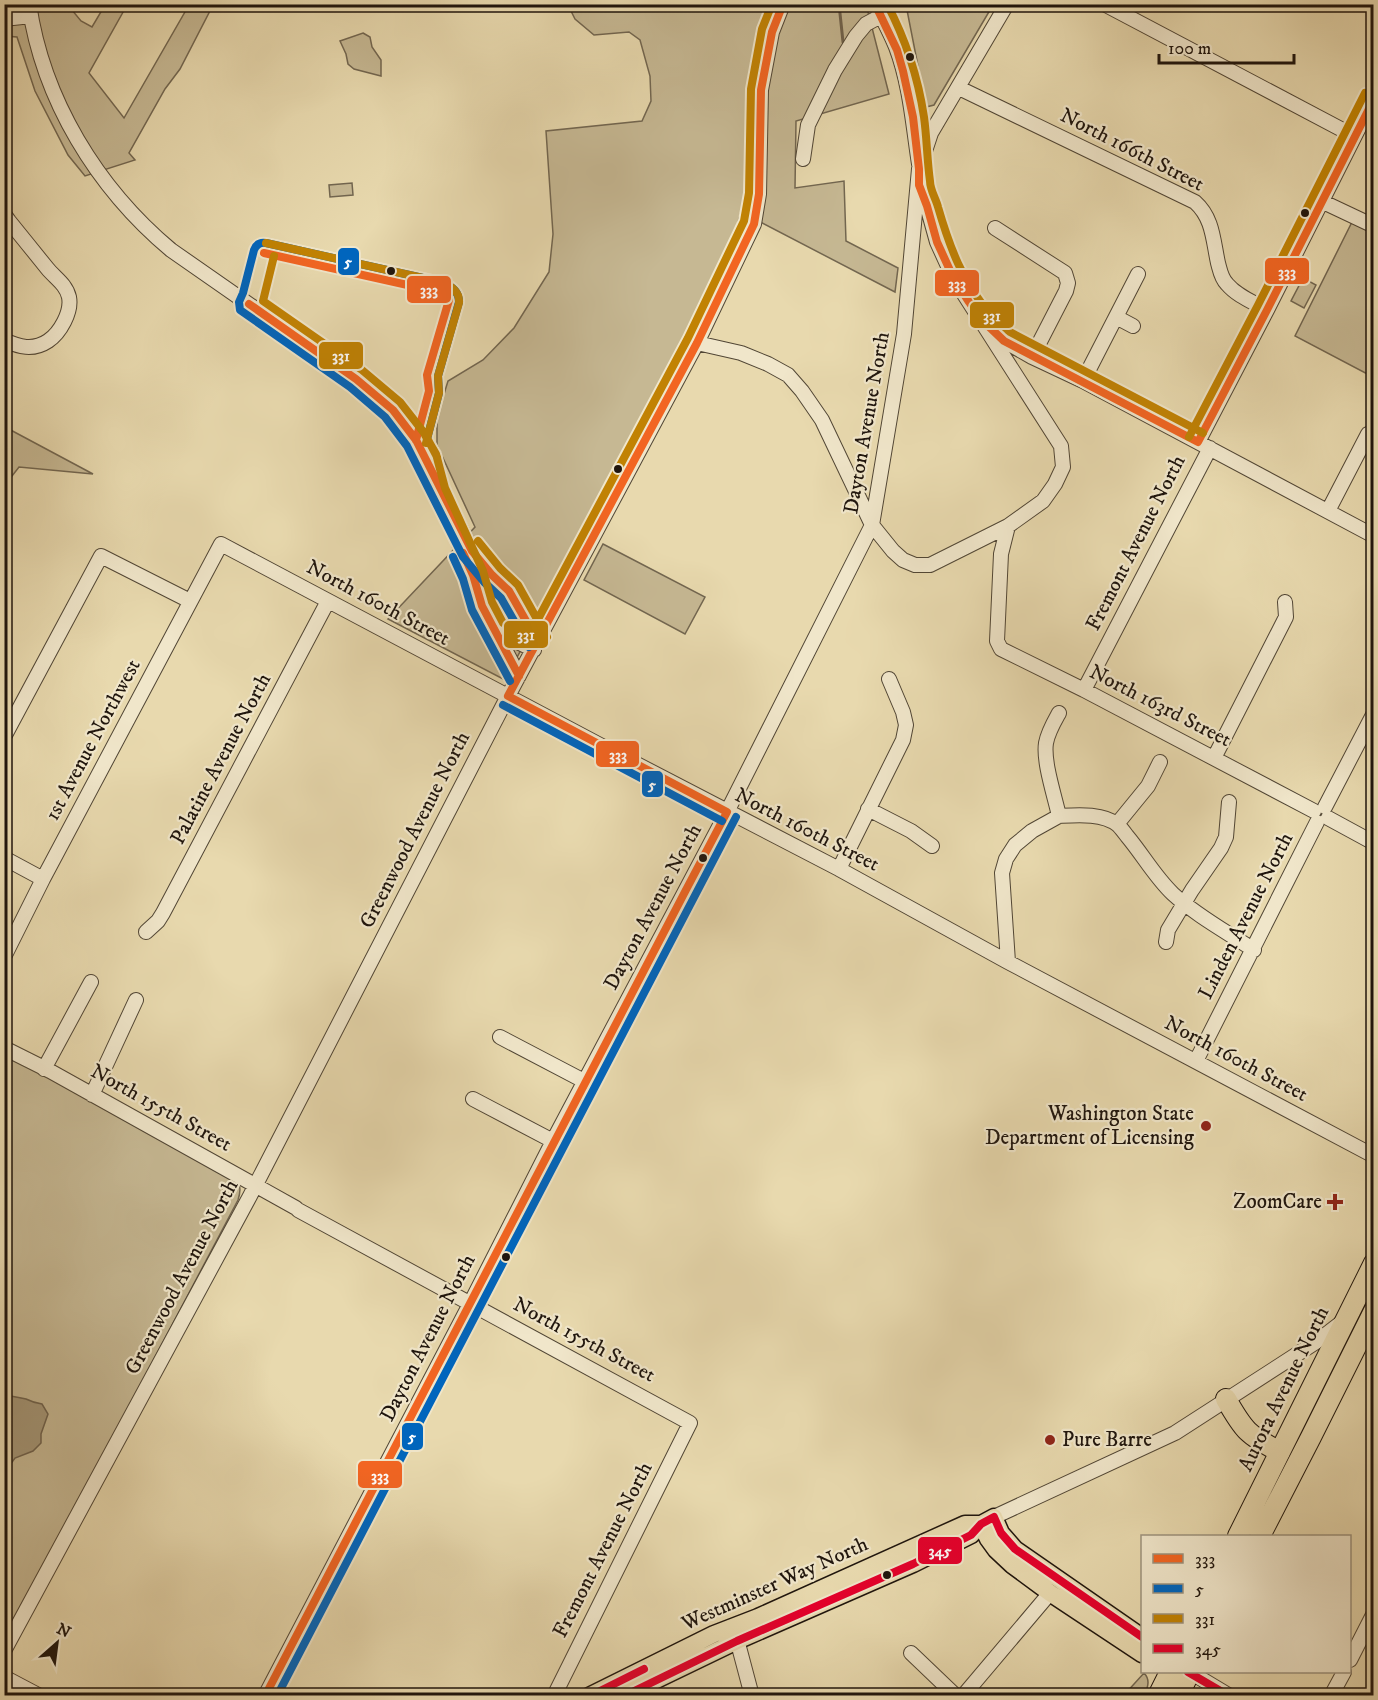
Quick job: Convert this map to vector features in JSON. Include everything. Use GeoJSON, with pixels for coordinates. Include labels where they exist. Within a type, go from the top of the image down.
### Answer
{"type":"FeatureCollection","features":[{"type":"Feature","properties":{"kind":"highway","name":"Aurora Avenue North"},"geometry":{"type":"LineString","coordinates":[[1238,1535],[1374,1263]]}},
{"type":"Feature","properties":{"kind":"highway"},"geometry":{"type":"LineString","coordinates":[[1261,1535],[1374,1311]]}},
{"type":"Feature","properties":{"kind":"highway"},"geometry":{"type":"LineString","coordinates":[[1226,1399],[1240,1424],[1250,1434],[1280,1452]]}},
{"type":"Feature","properties":{"kind":"highway"},"geometry":{"type":"LineString","coordinates":[[1158,1695],[1169,1673]]}},
{"type":"Feature","properties":{"kind":"highway"},"geometry":{"type":"LineString","coordinates":[[1178,1695],[1189,1673]]}},
{"type":"Feature","properties":{"kind":"main road"},"geometry":{"type":"LineString","coordinates":[[988,1520],[988,1539],[1012,1565],[1141,1653]]}},
{"type":"Feature","properties":{"kind":"main road"},"geometry":{"type":"LineString","coordinates":[[988,1520],[1015,1549],[1141,1635]]}},
{"type":"Feature","properties":{"kind":"main road","name":"Westminster Way North"},"geometry":{"type":"LineString","coordinates":[[623,1695],[735,1634],[758,1617],[965,1524],[988,1520]]}},
{"type":"Feature","properties":{"kind":"main road","name":"Westminster Way North"},"geometry":{"type":"LineString","coordinates":[[589,1695],[714,1634],[735,1634]]}},
{"type":"Feature","properties":{"kind":"street","name":"Greenwood Avenue North"},"geometry":{"type":"LineString","coordinates":[[4,1651],[255,1186],[508,696],[697,343],[754,224],[759,194],[762,90],[772,32],[783,4]]}},
{"type":"Feature","properties":{"kind":"street","name":"Dayton Avenue North"},"geometry":{"type":"LineString","coordinates":[[265,1695],[584,1081],[727,812],[872,525],[904,334],[920,169],[925,149],[934,129],[1007,4]]}},
{"type":"Feature","properties":{"kind":"street"},"geometry":{"type":"LineString","coordinates":[[1104,4],[1354,136]]}},
{"type":"Feature","properties":{"kind":"street"},"geometry":{"type":"LineString","coordinates":[[4,19],[30,10],[48,76],[69,124],[92,162],[120,199],[147,229],[171,249],[356,379],[393,410],[412,434],[426,458],[471,551],[509,591],[536,646]]}},
{"type":"Feature","properties":{"kind":"street"},"geometry":{"type":"LineString","coordinates":[[803,159],[807,125],[835,70],[856,36],[878,10],[897,50],[914,124],[920,169]]}},
{"type":"Feature","properties":{"kind":"street","name":"North 166th Street"},"geometry":{"type":"LineString","coordinates":[[959,88],[1195,202],[1204,210],[1210,223],[1220,274],[1225,283],[1236,293],[1267,310]]}},
{"type":"Feature","properties":{"kind":"street","name":"Fremont Avenue North"},"geometry":{"type":"LineString","coordinates":[[1084,690],[1204,445],[1267,310],[1374,98]]}},
{"type":"Feature","properties":{"kind":"street"},"geometry":{"type":"LineString","coordinates":[[914,124],[923,131],[934,129]]}},
{"type":"Feature","properties":{"kind":"street"},"geometry":{"type":"LineString","coordinates":[[697,343],[741,353],[788,375],[822,420],[872,525],[892,551],[903,560],[915,565],[930,565],[1008,526],[1043,501],[1055,484],[1063,467],[1061,446],[953,277],[937,242],[919,185]]}},
{"type":"Feature","properties":{"kind":"street"},"geometry":{"type":"LineString","coordinates":[[1321,201],[1374,226]]}},
{"type":"Feature","properties":{"kind":"street"},"geometry":{"type":"LineString","coordinates":[[4,214],[49,271],[64,285],[70,299],[68,314],[57,333],[47,342],[35,347],[17,346],[4,339]]}},
{"type":"Feature","properties":{"kind":"street"},"geometry":{"type":"LineString","coordinates":[[995,228],[1065,273],[1068,283],[1032,357]]}},
{"type":"Feature","properties":{"kind":"street"},"geometry":{"type":"LineString","coordinates":[[913,238],[918,232],[924,230],[934,232]]}},
{"type":"Feature","properties":{"kind":"street"},"geometry":{"type":"LineString","coordinates":[[1083,381],[1138,274]]}},
{"type":"Feature","properties":{"kind":"street"},"geometry":{"type":"LineString","coordinates":[[1116,317],[1133,326]]}},
{"type":"Feature","properties":{"kind":"street"},"geometry":{"type":"LineString","coordinates":[[981,319],[1004,341],[1032,357],[1083,381],[1374,536]]}},
{"type":"Feature","properties":{"kind":"street"},"geometry":{"type":"LineString","coordinates":[[1328,511],[1368,434]]}},
{"type":"Feature","properties":{"kind":"street"},"geometry":{"type":"LineString","coordinates":[[426,458],[435,492],[473,575],[482,606],[519,676]]}},
{"type":"Feature","properties":{"kind":"street","name":"North 163rd Street"},"geometry":{"type":"LineString","coordinates":[[1008,526],[1001,554],[997,633],[997,641],[1001,649],[1084,690],[1374,843]]}},
{"type":"Feature","properties":{"kind":"street","name":"North 160th Street"},"geometry":{"type":"LineString","coordinates":[[221,544],[839,869],[1008,962],[1374,1156]]}},
{"type":"Feature","properties":{"kind":"street","name":"1st Avenue Northwest"},"geometry":{"type":"LineString","coordinates":[[4,957],[221,544]]}},
{"type":"Feature","properties":{"kind":"street"},"geometry":{"type":"LineString","coordinates":[[4,737],[101,556],[190,601]]}},
{"type":"Feature","properties":{"kind":"street","name":"Palatine Avenue North"},"geometry":{"type":"LineString","coordinates":[[146,932],[164,913],[328,601]]}},
{"type":"Feature","properties":{"kind":"street"},"geometry":{"type":"LineString","coordinates":[[1214,758],[1286,617],[1285,602]]}},
{"type":"Feature","properties":{"kind":"street"},"geometry":{"type":"LineString","coordinates":[[495,631],[536,646]]}},
{"type":"Feature","properties":{"kind":"street"},"geometry":{"type":"LineString","coordinates":[[839,869],[903,740],[906,725],[889,679]]}},
{"type":"Feature","properties":{"kind":"street"},"geometry":{"type":"LineString","coordinates":[[1059,713],[1048,733],[1046,758],[1059,816]]}},
{"type":"Feature","properties":{"kind":"street","name":"Linden Avenue North"},"geometry":{"type":"LineString","coordinates":[[1196,1061],[1374,713]]}},
{"type":"Feature","properties":{"kind":"street"},"geometry":{"type":"LineString","coordinates":[[1117,824],[1148,786],[1160,762]]}},
{"type":"Feature","properties":{"kind":"street"},"geometry":{"type":"LineString","coordinates":[[1166,942],[1168,930],[1226,837],[1229,802]]}},
{"type":"Feature","properties":{"kind":"street"},"geometry":{"type":"LineString","coordinates":[[868,809],[911,831],[932,846]]}},
{"type":"Feature","properties":{"kind":"street"},"geometry":{"type":"LineString","coordinates":[[1008,962],[1002,873],[1006,858],[1015,845],[1032,831],[1059,816],[1085,815],[1117,824],[1141,852],[1157,878],[1185,904],[1254,950]]}},
{"type":"Feature","properties":{"kind":"street"},"geometry":{"type":"LineString","coordinates":[[4,858],[44,879]]}},
{"type":"Feature","properties":{"kind":"street"},"geometry":{"type":"LineString","coordinates":[[44,1069],[90,982]]}},
{"type":"Feature","properties":{"kind":"street"},"geometry":{"type":"LineString","coordinates":[[92,1095],[136,1000]]}},
{"type":"Feature","properties":{"kind":"street"},"geometry":{"type":"LineString","coordinates":[[500,1036],[584,1081]]}},
{"type":"Feature","properties":{"kind":"street","name":"North 155th Street"},"geometry":{"type":"LineString","coordinates":[[4,1048],[690,1423]]}},
{"type":"Feature","properties":{"kind":"street"},"geometry":{"type":"LineString","coordinates":[[473,1099],[553,1142]]}},
{"type":"Feature","properties":{"kind":"street","name":"Westminster Way North"},"geometry":{"type":"LineString","coordinates":[[988,1520],[1174,1433],[1316,1342],[1344,1321]]}},
{"type":"Feature","properties":{"kind":"street","name":"Fremont Avenue North"},"geometry":{"type":"LineString","coordinates":[[554,1695],[690,1423]]}},
{"type":"Feature","properties":{"kind":"street"},"geometry":{"type":"LineString","coordinates":[[963,1695],[1050,1593]]}},
{"type":"Feature","properties":{"kind":"street"},"geometry":{"type":"LineString","coordinates":[[1351,1658],[1374,1613]]}},
{"type":"Feature","properties":{"kind":"street"},"geometry":{"type":"LineString","coordinates":[[735,1634],[752,1695]]}},
{"type":"Feature","properties":{"kind":"street"},"geometry":{"type":"LineString","coordinates":[[911,1653],[956,1695]]}},
{"type":"Feature","properties":{"kind":"street"},"geometry":{"type":"LineString","coordinates":[[1191,1673],[1230,1695]]}},
{"type":"Feature","properties":{"kind":"street"},"geometry":{"type":"LineString","coordinates":[[1331,1695],[1343,1673]]}},
{"type":"Feature","properties":{"kind":"street"},"geometry":{"type":"LineString","coordinates":[[4,1677],[40,1695]]}},
{"type":"Feature","properties":{"kind":"shaded area"},"geometry":{"type":"Polygon","coordinates":[[[4,5],[62,5],[72,10],[81,21],[92,27],[105,5],[127,5],[89,73],[124,118],[189,5],[213,5],[180,69],[165,89],[129,153],[135,160],[85,176],[68,155],[35,91],[17,37],[5,36],[4,5]]]}},
{"type":"Feature","properties":{"kind":"shaded area"},"geometry":{"type":"Polygon","coordinates":[[[568,5],[864,5],[868,12],[889,94],[796,121],[795,188],[844,181],[846,241],[898,268],[895,292],[741,212],[733,239],[699,314],[505,680],[388,619],[475,527],[437,445],[437,417],[448,381],[483,360],[514,328],[549,272],[553,234],[546,131],[642,121],[651,101],[650,76],[640,40],[629,32],[594,35],[575,19],[568,5]]]}},
{"type":"Feature","properties":{"kind":"shaded area"},"geometry":{"type":"Polygon","coordinates":[[[906,5],[993,5],[934,105],[926,107],[906,5]]]}},
{"type":"Feature","properties":{"kind":"shaded area"},"geometry":{"type":"Polygon","coordinates":[[[363,33],[370,37],[372,47],[381,60],[381,76],[354,69],[348,64],[340,41],[363,33]]]}},
{"type":"Feature","properties":{"kind":"shaded area"},"geometry":{"type":"Polygon","coordinates":[[[352,183],[353,195],[330,197],[329,185],[352,183]]]}},
{"type":"Feature","properties":{"kind":"shaded area"},"geometry":{"type":"Polygon","coordinates":[[[1353,220],[1373,231],[1373,377],[1295,336],[1353,220]]]}},
{"type":"Feature","properties":{"kind":"shaded area"},"geometry":{"type":"Polygon","coordinates":[[[1303,278],[1316,285],[1304,308],[1291,301],[1303,278]]]}},
{"type":"Feature","properties":{"kind":"shaded area"},"geometry":{"type":"Polygon","coordinates":[[[5,427],[93,474],[19,467],[5,485],[5,427]]]}},
{"type":"Feature","properties":{"kind":"shaded area"},"geometry":{"type":"Polygon","coordinates":[[[603,544],[705,597],[685,634],[584,580],[603,544]]]}},
{"type":"Feature","properties":{"kind":"shaded area"},"geometry":{"type":"Polygon","coordinates":[[[5,1054],[231,1174],[238,1183],[240,1192],[238,1200],[5,1642],[5,1054]]]}},
{"type":"Feature","properties":{"kind":"shaded area"},"geometry":{"type":"Polygon","coordinates":[[[4,1394],[42,1404],[48,1414],[41,1434],[41,1443],[33,1451],[15,1458],[5,1468],[4,1394]]]}},
{"type":"Feature","properties":{"kind":"shaded area"},"geometry":{"type":"Polygon","coordinates":[[[1144,1673],[1148,1687],[1144,1695],[1124,1695],[1144,1673]]]}},
{"type":"Feature","properties":{"kind":"waterway"},"geometry":{"type":"LineString","coordinates":[[839,4],[843,42]]}},
{"type":"Feature","properties":{"kind":"transit line","name":"331"},"geometry":{"type":"LineString","coordinates":[[425,435],[436,454],[445,488],[483,571],[492,602],[503,623],[529,636],[688,338],[744,221],[749,193],[751,89],[762,29],[772,4]]}},
{"type":"Feature","properties":{"kind":"transit line","name":"333"},"geometry":{"type":"LineString","coordinates":[[508,696],[697,343],[754,224],[759,194],[761,90],[772,32],[783,4]]}},
{"type":"Feature","properties":{"kind":"transit line","name":"333"},"geometry":{"type":"LineString","coordinates":[[875,4],[897,50],[903,71],[913,117],[919,185],[937,242],[953,277],[981,319],[1004,341],[1198,442]]}},
{"type":"Feature","properties":{"kind":"transit line","name":"331"},"geometry":{"type":"LineString","coordinates":[[887,4],[905,45],[918,88],[924,117],[932,191],[958,263],[980,302],[1010,332],[1203,433]]}},
{"type":"Feature","properties":{"kind":"transit line","name":"331"},"geometry":{"type":"LineString","coordinates":[[1189,437],[1365,93]]}},
{"type":"Feature","properties":{"kind":"transit line","name":"333"},"geometry":{"type":"LineString","coordinates":[[1198,442],[1374,99]]}},
{"type":"Feature","properties":{"kind":"transit line","name":"5"},"geometry":{"type":"LineString","coordinates":[[427,439],[439,393],[438,376],[459,302],[453,289],[441,282],[266,243],[257,245],[239,302],[240,310],[350,387],[385,417],[407,446],[463,557],[501,598],[529,647]]}},
{"type":"Feature","properties":{"kind":"transit line","name":"331"},"geometry":{"type":"LineString","coordinates":[[266,243],[441,282],[456,292],[459,303],[438,376],[439,393],[426,443]]}},
{"type":"Feature","properties":{"kind":"transit line","name":"333"},"geometry":{"type":"LineString","coordinates":[[264,253],[439,292],[449,300],[427,375],[429,391],[416,440]]}},
{"type":"Feature","properties":{"kind":"transit line","name":"331"},"geometry":{"type":"LineString","coordinates":[[274,256],[263,301],[362,370],[400,402],[425,434],[437,457]]}},
{"type":"Feature","properties":{"kind":"transit line","name":"333"},"geometry":{"type":"LineString","coordinates":[[249,304],[356,379],[393,410],[416,440],[472,551],[509,591],[538,642]]}},
{"type":"Feature","properties":{"kind":"transit line","name":"331"},"geometry":{"type":"LineString","coordinates":[[478,541],[500,568],[518,585],[547,637]]}},
{"type":"Feature","properties":{"kind":"transit line","name":"333"},"geometry":{"type":"LineString","coordinates":[[463,553],[473,575],[482,606],[519,676]]}},
{"type":"Feature","properties":{"kind":"transit line","name":"5"},"geometry":{"type":"LineString","coordinates":[[453,557],[463,579],[472,610],[510,681]]}},
{"type":"Feature","properties":{"kind":"transit line","name":"333"},"geometry":{"type":"LineString","coordinates":[[508,696],[727,812]]}},
{"type":"Feature","properties":{"kind":"transit line","name":"5"},"geometry":{"type":"LineString","coordinates":[[503,705],[722,821]]}},
{"type":"Feature","properties":{"kind":"transit line","name":"333"},"geometry":{"type":"LineString","coordinates":[[265,1696],[727,812]]}},
{"type":"Feature","properties":{"kind":"transit line","name":"5"},"geometry":{"type":"LineString","coordinates":[[277,1696],[736,817]]}},
{"type":"Feature","properties":{"kind":"transit line","name":"345"},"geometry":{"type":"LineString","coordinates":[[624,1696],[737,1641],[913,1564],[971,1535],[981,1524],[994,1517],[1001,1533],[1015,1549],[1141,1636]]}},
{"type":"Feature","properties":{"kind":"transit line","name":"345"},"geometry":{"type":"LineString","coordinates":[[590,1696],[644,1669]]}},
{"type":"Feature","properties":{"kind":"transit line","name":"345"},"geometry":{"type":"LineString","coordinates":[[1190,1673],[1229,1696]]}},
{"type":"Feature","properties":{"kind":"place","name":"Washington State Department of Licensing"},"geometry":{"type":"Point","coordinates":[1206,1126]}},
{"type":"Feature","properties":{"kind":"place","name":"ZoomCare"},"geometry":{"type":"Point","coordinates":[1335,1202]}},
{"type":"Feature","properties":{"kind":"place","name":"Pure Barre"},"geometry":{"type":"Point","coordinates":[1050,1440]}}]}
